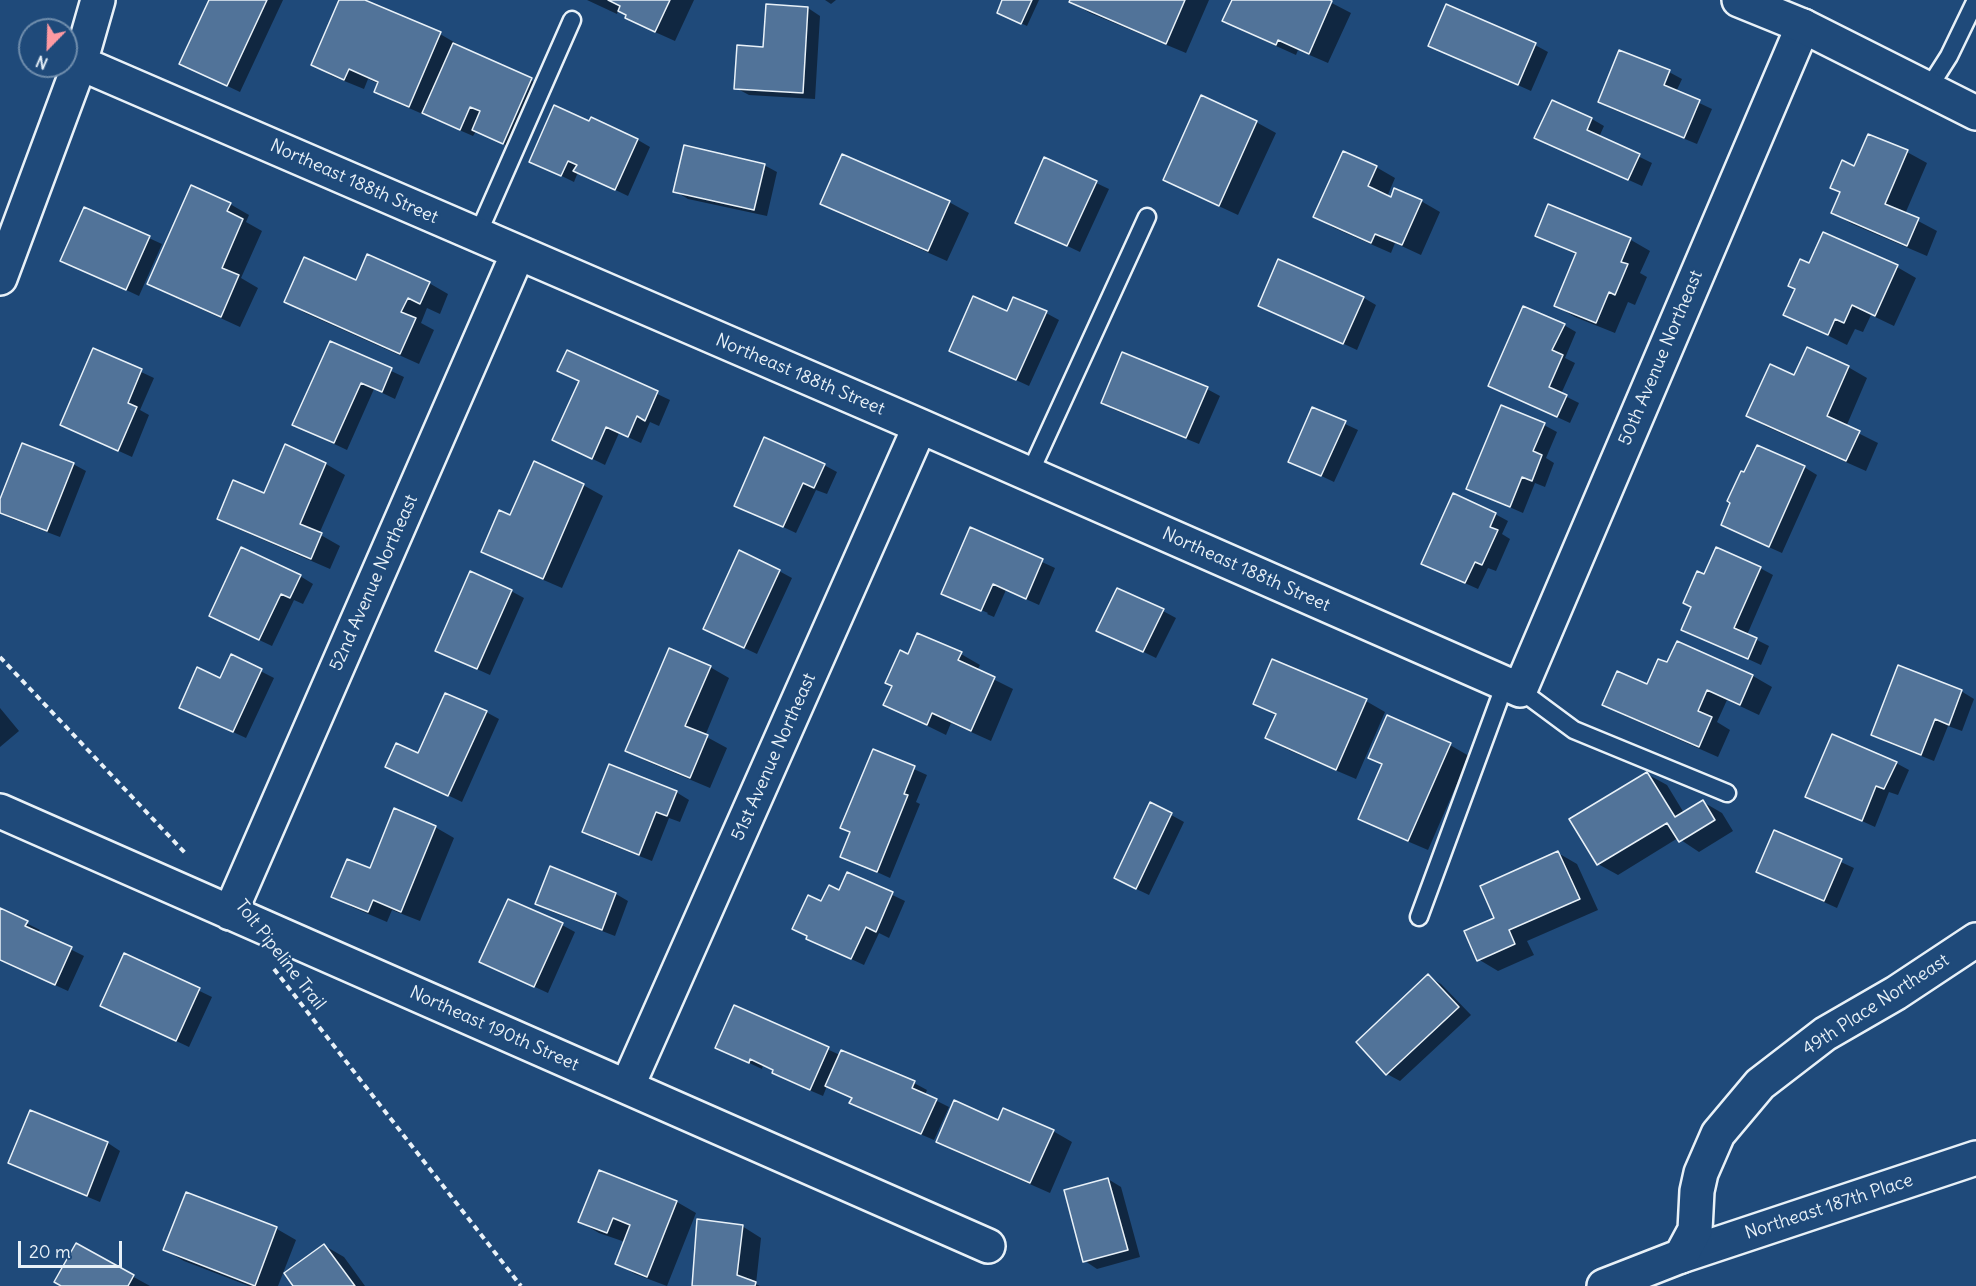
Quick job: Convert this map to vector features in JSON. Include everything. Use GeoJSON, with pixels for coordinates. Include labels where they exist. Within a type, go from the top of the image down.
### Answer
{"type":"FeatureCollection","features":[{"type":"Feature","properties":{"kind":"street"},"geometry":{"type":"LineString","coordinates":[[1,272],[80,63],[98,0]]}},
{"type":"Feature","properties":{"kind":"street"},"geometry":{"type":"LineString","coordinates":[[1739,0],[1803,26],[1976,113]]}},
{"type":"Feature","properties":{"kind":"street","name":"50th Avenue Northeast"},"geometry":{"type":"LineString","coordinates":[[1513,687],[1803,26]]}},
{"type":"Feature","properties":{"kind":"street","name":"Northeast 188th Street"},"geometry":{"type":"LineString","coordinates":[[80,63],[920,426],[1513,687]]}},
{"type":"Feature","properties":{"kind":"street","name":"52nd Avenue Northeast"},"geometry":{"type":"LineString","coordinates":[[230,913],[518,253]]}},
{"type":"Feature","properties":{"kind":"street","name":"51st Avenue Northeast"},"geometry":{"type":"LineString","coordinates":[[627,1087],[920,426]]}},
{"type":"Feature","properties":{"kind":"street","name":"Northeast 190th Street"},"geometry":{"type":"LineString","coordinates":[[0,811],[988,1246]]}},
{"type":"Feature","properties":{"kind":"street","name":"49th Place Northeast"},"geometry":{"type":"LineString","coordinates":[[1681,1256],[1695,1230],[1696,1191],[1718,1134],[1760,1084],[1826,1034],[1896,993],[1976,940]]}},
{"type":"Feature","properties":{"kind":"street","name":"Northeast 187th Place"},"geometry":{"type":"LineString","coordinates":[[1604,1286],[1681,1256],[1976,1158]]}},
{"type":"Feature","properties":{"kind":"lane"},"geometry":{"type":"LineString","coordinates":[[1928,89],[1949,56],[1976,0]]}},
{"type":"Feature","properties":{"kind":"lane"},"geometry":{"type":"LineString","coordinates":[[477,236],[572,20]]}},
{"type":"Feature","properties":{"kind":"lane"},"geometry":{"type":"LineString","coordinates":[[1029,475],[1147,217]]}},
{"type":"Feature","properties":{"kind":"lane"},"geometry":{"type":"LineString","coordinates":[[1419,917],[1513,687],[1574,730],[1727,793]]}},
{"type":"Feature","properties":{"kind":"path"},"geometry":{"type":"LineString","coordinates":[[0,657],[192,861]]}},
{"type":"Feature","properties":{"kind":"path","name":"Tolt Pipeline Trail"},"geometry":{"type":"LineString","coordinates":[[273,968],[521,1286]]}},
{"type":"Feature","properties":{"kind":"building"},"geometry":{"type":"Polygon","coordinates":[[[209,0],[267,0],[227,86],[179,64],[209,0]]]}},
{"type":"Feature","properties":{"kind":"building"},"geometry":{"type":"Polygon","coordinates":[[[339,0],[365,0],[441,32],[409,107],[374,92],[378,82],[349,69],[344,80],[311,65],[339,0]]]}},
{"type":"Feature","properties":{"kind":"building"},"geometry":{"type":"Polygon","coordinates":[[[608,0],[670,0],[655,32],[625,18],[626,15],[618,11],[620,6],[608,0]]]}},
{"type":"Feature","properties":{"kind":"building"},"geometry":{"type":"Polygon","coordinates":[[[1002,0],[1032,0],[1021,24],[997,13],[1002,0]]]}},
{"type":"Feature","properties":{"kind":"building"},"geometry":{"type":"Polygon","coordinates":[[[1070,0],[1185,0],[1166,44],[1069,2],[1070,0]]]}},
{"type":"Feature","properties":{"kind":"building"},"geometry":{"type":"Polygon","coordinates":[[[1232,0],[1332,1],[1309,54],[1278,40],[1276,45],[1222,21],[1232,0]]]}},
{"type":"Feature","properties":{"kind":"building"},"geometry":{"type":"Polygon","coordinates":[[[766,4],[808,7],[803,93],[734,89],[737,45],[763,47],[766,4]]]}},
{"type":"Feature","properties":{"kind":"building"},"geometry":{"type":"Polygon","coordinates":[[[1446,4],[1536,43],[1518,85],[1428,46],[1446,4]]]}},
{"type":"Feature","properties":{"kind":"building"},"geometry":{"type":"Polygon","coordinates":[[[453,43],[532,78],[503,144],[472,130],[480,111],[470,107],[460,130],[422,113],[453,43]]]}},
{"type":"Feature","properties":{"kind":"building"},"geometry":{"type":"Polygon","coordinates":[[[1619,50],[1670,70],[1664,85],[1700,100],[1684,138],[1598,102],[1619,50]]]}},
{"type":"Feature","properties":{"kind":"building"},"geometry":{"type":"Polygon","coordinates":[[[1201,95],[1257,121],[1219,206],[1163,180],[1201,95]]]}},
{"type":"Feature","properties":{"kind":"building"},"geometry":{"type":"Polygon","coordinates":[[[1552,100],[1592,118],[1587,130],[1640,154],[1628,180],[1534,138],[1552,100]]]}},
{"type":"Feature","properties":{"kind":"building"},"geometry":{"type":"Polygon","coordinates":[[[554,105],[589,121],[591,117],[638,139],[615,190],[573,171],[577,165],[568,161],[561,176],[529,162],[554,105]]]}},
{"type":"Feature","properties":{"kind":"building"},"geometry":{"type":"Polygon","coordinates":[[[1868,134],[1908,150],[1885,204],[1919,218],[1907,246],[1831,213],[1840,192],[1830,188],[1842,160],[1854,166],[1868,134]]]}},
{"type":"Feature","properties":{"kind":"building"},"geometry":{"type":"Polygon","coordinates":[[[684,145],[765,164],[754,210],[673,192],[684,145]]]}},
{"type":"Feature","properties":{"kind":"building"},"geometry":{"type":"Polygon","coordinates":[[[1343,151],[1377,166],[1368,186],[1391,197],[1394,188],[1422,200],[1402,245],[1375,234],[1371,243],[1313,217],[1343,151]]]}},
{"type":"Feature","properties":{"kind":"building"},"geometry":{"type":"Polygon","coordinates":[[[842,154],[950,201],[928,251],[820,204],[842,154]]]}},
{"type":"Feature","properties":{"kind":"building"},"geometry":{"type":"Polygon","coordinates":[[[1044,157],[1097,181],[1067,246],[1015,223],[1044,157]]]}},
{"type":"Feature","properties":{"kind":"building"},"geometry":{"type":"Polygon","coordinates":[[[191,185],[231,203],[227,211],[243,219],[222,268],[239,275],[221,317],[147,284],[191,185]]]}},
{"type":"Feature","properties":{"kind":"building"},"geometry":{"type":"Polygon","coordinates":[[[1548,204],[1631,238],[1621,262],[1628,264],[1615,295],[1609,292],[1596,323],[1554,306],[1576,253],[1535,236],[1548,204]]]}},
{"type":"Feature","properties":{"kind":"building"},"geometry":{"type":"Polygon","coordinates":[[[84,207],[150,236],[126,290],[60,261],[84,207]]]}},
{"type":"Feature","properties":{"kind":"building"},"geometry":{"type":"Polygon","coordinates":[[[1823,232],[1898,265],[1875,316],[1852,305],[1844,323],[1835,319],[1828,335],[1783,315],[1795,289],[1788,286],[1800,259],[1809,263],[1823,232]]]}},
{"type":"Feature","properties":{"kind":"building"},"geometry":{"type":"Polygon","coordinates":[[[367,254],[430,282],[420,304],[408,298],[401,312],[416,318],[400,354],[284,302],[304,257],[356,280],[367,254]]]}},
{"type":"Feature","properties":{"kind":"building"},"geometry":{"type":"Polygon","coordinates":[[[1278,259],[1364,297],[1343,344],[1258,306],[1278,259]]]}},
{"type":"Feature","properties":{"kind":"building"},"geometry":{"type":"Polygon","coordinates":[[[973,296],[1007,311],[1013,297],[1047,311],[1016,380],[949,351],[973,296]]]}},
{"type":"Feature","properties":{"kind":"building"},"geometry":{"type":"Polygon","coordinates":[[[1523,306],[1565,324],[1552,350],[1563,355],[1549,387],[1567,395],[1557,417],[1488,386],[1523,306]]]}},
{"type":"Feature","properties":{"kind":"building"},"geometry":{"type":"Polygon","coordinates":[[[330,341],[392,368],[382,392],[361,383],[334,443],[292,425],[330,341]]]}},
{"type":"Feature","properties":{"kind":"building"},"geometry":{"type":"Polygon","coordinates":[[[1807,347],[1849,366],[1827,416],[1860,431],[1846,461],[1746,416],[1770,364],[1794,375],[1807,347]]]}},
{"type":"Feature","properties":{"kind":"building"},"geometry":{"type":"Polygon","coordinates":[[[93,348],[142,369],[128,403],[137,407],[118,451],[60,425],[93,348]]]}},
{"type":"Feature","properties":{"kind":"building"},"geometry":{"type":"Polygon","coordinates":[[[567,350],[658,391],[645,421],[637,416],[628,437],[606,427],[592,459],[552,440],[579,381],[557,371],[567,350]]]}},
{"type":"Feature","properties":{"kind":"building"},"geometry":{"type":"Polygon","coordinates":[[[1122,352],[1208,387],[1186,438],[1101,403],[1122,352]]]}},
{"type":"Feature","properties":{"kind":"building"},"geometry":{"type":"Polygon","coordinates":[[[1501,405],[1545,423],[1533,451],[1542,455],[1532,481],[1522,477],[1510,507],[1466,489],[1501,405]]]}},
{"type":"Feature","properties":{"kind":"building"},"geometry":{"type":"Polygon","coordinates":[[[1312,407],[1346,421],[1321,476],[1288,462],[1312,407]]]}},
{"type":"Feature","properties":{"kind":"building"},"geometry":{"type":"Polygon","coordinates":[[[764,437],[825,464],[814,488],[803,483],[783,527],[734,506],[764,437]]]}},
{"type":"Feature","properties":{"kind":"building"},"geometry":{"type":"Polygon","coordinates":[[[22,443],[74,463],[47,531],[0,513],[0,499],[22,443]]]}},
{"type":"Feature","properties":{"kind":"building"},"geometry":{"type":"Polygon","coordinates":[[[285,444],[326,463],[300,524],[322,533],[311,559],[217,519],[233,480],[264,493],[285,444]]]}},
{"type":"Feature","properties":{"kind":"building"},"geometry":{"type":"Polygon","coordinates":[[[1757,445],[1805,466],[1769,547],[1721,525],[1730,503],[1727,501],[1741,471],[1744,472],[1757,445]]]}},
{"type":"Feature","properties":{"kind":"building"},"geometry":{"type":"Polygon","coordinates":[[[534,461],[584,484],[543,579],[481,552],[499,510],[510,515],[534,461]]]}},
{"type":"Feature","properties":{"kind":"building"},"geometry":{"type":"Polygon","coordinates":[[[1453,493],[1496,513],[1490,527],[1498,530],[1482,565],[1475,562],[1465,583],[1421,564],[1453,493]]]}},
{"type":"Feature","properties":{"kind":"building"},"geometry":{"type":"Polygon","coordinates":[[[970,527],[1043,559],[1026,599],[993,584],[981,611],[941,594],[970,527]]]}},
{"type":"Feature","properties":{"kind":"building"},"geometry":{"type":"Polygon","coordinates":[[[241,547],[301,575],[290,598],[281,594],[259,640],[209,616],[241,547]]]}},
{"type":"Feature","properties":{"kind":"building"},"geometry":{"type":"Polygon","coordinates":[[[1716,547],[1761,567],[1734,628],[1757,638],[1748,659],[1681,630],[1691,607],[1683,603],[1697,571],[1704,574],[1716,547]]]}},
{"type":"Feature","properties":{"kind":"building"},"geometry":{"type":"Polygon","coordinates":[[[739,550],[780,570],[744,648],[703,629],[739,550]]]}},
{"type":"Feature","properties":{"kind":"building"},"geometry":{"type":"Polygon","coordinates":[[[470,571],[512,590],[477,669],[435,651],[470,571]]]}},
{"type":"Feature","properties":{"kind":"building"},"geometry":{"type":"Polygon","coordinates":[[[1117,588],[1164,609],[1143,652],[1096,631],[1117,588]]]}},
{"type":"Feature","properties":{"kind":"building"},"geometry":{"type":"Polygon","coordinates":[[[917,633],[962,652],[958,660],[995,677],[971,731],[932,713],[927,725],[883,705],[892,686],[885,683],[900,650],[908,654],[917,633]]]}},
{"type":"Feature","properties":{"kind":"building"},"geometry":{"type":"Polygon","coordinates":[[[1677,641],[1753,675],[1740,705],[1707,690],[1698,711],[1712,717],[1699,747],[1602,705],[1617,671],[1647,684],[1658,659],[1667,662],[1677,641]]]}},
{"type":"Feature","properties":{"kind":"building"},"geometry":{"type":"Polygon","coordinates":[[[669,648],[711,666],[685,726],[708,735],[690,778],[625,751],[669,648]]]}},
{"type":"Feature","properties":{"kind":"building"},"geometry":{"type":"Polygon","coordinates":[[[231,654],[262,669],[233,732],[179,708],[197,667],[220,678],[231,654]]]}},
{"type":"Feature","properties":{"kind":"building"},"geometry":{"type":"Polygon","coordinates":[[[1272,659],[1367,699],[1336,770],[1265,738],[1276,714],[1253,704],[1272,659]]]}},
{"type":"Feature","properties":{"kind":"building"},"geometry":{"type":"Polygon","coordinates":[[[1898,665],[1962,690],[1949,725],[1935,719],[1921,755],[1871,735],[1898,665]]]}},
{"type":"Feature","properties":{"kind":"building"},"geometry":{"type":"Polygon","coordinates":[[[445,693],[487,711],[448,796],[385,767],[396,743],[418,753],[445,693]]]}},
{"type":"Feature","properties":{"kind":"building"},"geometry":{"type":"Polygon","coordinates":[[[1387,715],[1451,743],[1408,841],[1358,819],[1382,764],[1368,758],[1387,715]]]}},
{"type":"Feature","properties":{"kind":"building"},"geometry":{"type":"Polygon","coordinates":[[[1832,734],[1897,762],[1884,789],[1876,786],[1862,821],[1805,797],[1832,734]]]}},
{"type":"Feature","properties":{"kind":"building"},"geometry":{"type":"Polygon","coordinates":[[[873,749],[915,766],[904,794],[908,795],[877,872],[840,857],[850,832],[840,828],[873,749]]]}},
{"type":"Feature","properties":{"kind":"building"},"geometry":{"type":"Polygon","coordinates":[[[609,764],[677,791],[667,816],[656,812],[639,855],[582,832],[609,764]]]}},
{"type":"Feature","properties":{"kind":"building"},"geometry":{"type":"Polygon","coordinates":[[[1647,772],[1675,817],[1703,800],[1715,820],[1679,842],[1667,823],[1597,865],[1569,819],[1647,772]]]}},
{"type":"Feature","properties":{"kind":"building"},"geometry":{"type":"Polygon","coordinates":[[[1150,802],[1172,813],[1136,889],[1114,878],[1150,802]]]}},
{"type":"Feature","properties":{"kind":"building"},"geometry":{"type":"Polygon","coordinates":[[[394,808],[436,826],[401,912],[373,900],[368,912],[331,897],[347,859],[370,868],[394,808]]]}},
{"type":"Feature","properties":{"kind":"building"},"geometry":{"type":"Polygon","coordinates":[[[1774,830],[1842,859],[1824,901],[1756,872],[1774,830]]]}},
{"type":"Feature","properties":{"kind":"building"},"geometry":{"type":"Polygon","coordinates":[[[1558,851],[1580,899],[1509,930],[1515,944],[1477,961],[1464,931],[1494,918],[1480,886],[1558,851]]]}},
{"type":"Feature","properties":{"kind":"building"},"geometry":{"type":"Polygon","coordinates":[[[550,866],[616,893],[602,930],[535,904],[550,866]]]}},
{"type":"Feature","properties":{"kind":"building"},"geometry":{"type":"Polygon","coordinates":[[[847,872],[893,892],[876,932],[866,927],[851,959],[806,939],[807,936],[792,929],[808,895],[821,901],[829,885],[839,890],[847,872]]]}},
{"type":"Feature","properties":{"kind":"building"},"geometry":{"type":"Polygon","coordinates":[[[508,899],[563,923],[534,987],[479,962],[508,899]]]}},
{"type":"Feature","properties":{"kind":"building"},"geometry":{"type":"Polygon","coordinates":[[[0,908],[28,921],[25,926],[72,947],[55,985],[0,960],[0,908]]]}},
{"type":"Feature","properties":{"kind":"building"},"geometry":{"type":"Polygon","coordinates":[[[124,953],[200,988],[176,1041],[100,1006],[124,953]]]}},
{"type":"Feature","properties":{"kind":"building"},"geometry":{"type":"Polygon","coordinates":[[[1428,974],[1459,1007],[1386,1075],[1356,1042],[1428,974]]]}},
{"type":"Feature","properties":{"kind":"building"},"geometry":{"type":"Polygon","coordinates":[[[734,1005],[829,1047],[810,1090],[772,1073],[773,1070],[750,1059],[749,1063],[715,1048],[734,1005]]]}},
{"type":"Feature","properties":{"kind":"building"},"geometry":{"type":"Polygon","coordinates":[[[841,1050],[915,1081],[912,1088],[937,1099],[921,1134],[849,1103],[852,1098],[825,1086],[841,1050]]]}},
{"type":"Feature","properties":{"kind":"building"},"geometry":{"type":"Polygon","coordinates":[[[954,1100],[998,1120],[1003,1108],[1054,1130],[1030,1183],[936,1142],[954,1100]]]}},
{"type":"Feature","properties":{"kind":"building"},"geometry":{"type":"Polygon","coordinates":[[[30,1110],[108,1142],[87,1196],[8,1163],[30,1110]]]}},
{"type":"Feature","properties":{"kind":"building"},"geometry":{"type":"Polygon","coordinates":[[[599,1170],[677,1201],[647,1277],[615,1264],[630,1225],[613,1218],[607,1233],[578,1222],[599,1170]]]}},
{"type":"Feature","properties":{"kind":"building"},"geometry":{"type":"Polygon","coordinates":[[[1108,1178],[1128,1250],[1083,1262],[1064,1190],[1108,1178]]]}},
{"type":"Feature","properties":{"kind":"building"},"geometry":{"type":"Polygon","coordinates":[[[186,1192],[277,1227],[255,1286],[163,1250],[186,1192]]]}},
{"type":"Feature","properties":{"kind":"building"},"geometry":{"type":"Polygon","coordinates":[[[697,1219],[743,1225],[737,1275],[756,1282],[755,1286],[692,1286],[697,1219]]]}},
{"type":"Feature","properties":{"kind":"building"},"geometry":{"type":"Polygon","coordinates":[[[76,1243],[134,1275],[128,1286],[61,1286],[54,1282],[76,1243]]]}},
{"type":"Feature","properties":{"kind":"building"},"geometry":{"type":"Polygon","coordinates":[[[324,1244],[355,1286],[293,1286],[284,1273],[324,1244]]]}}]}
